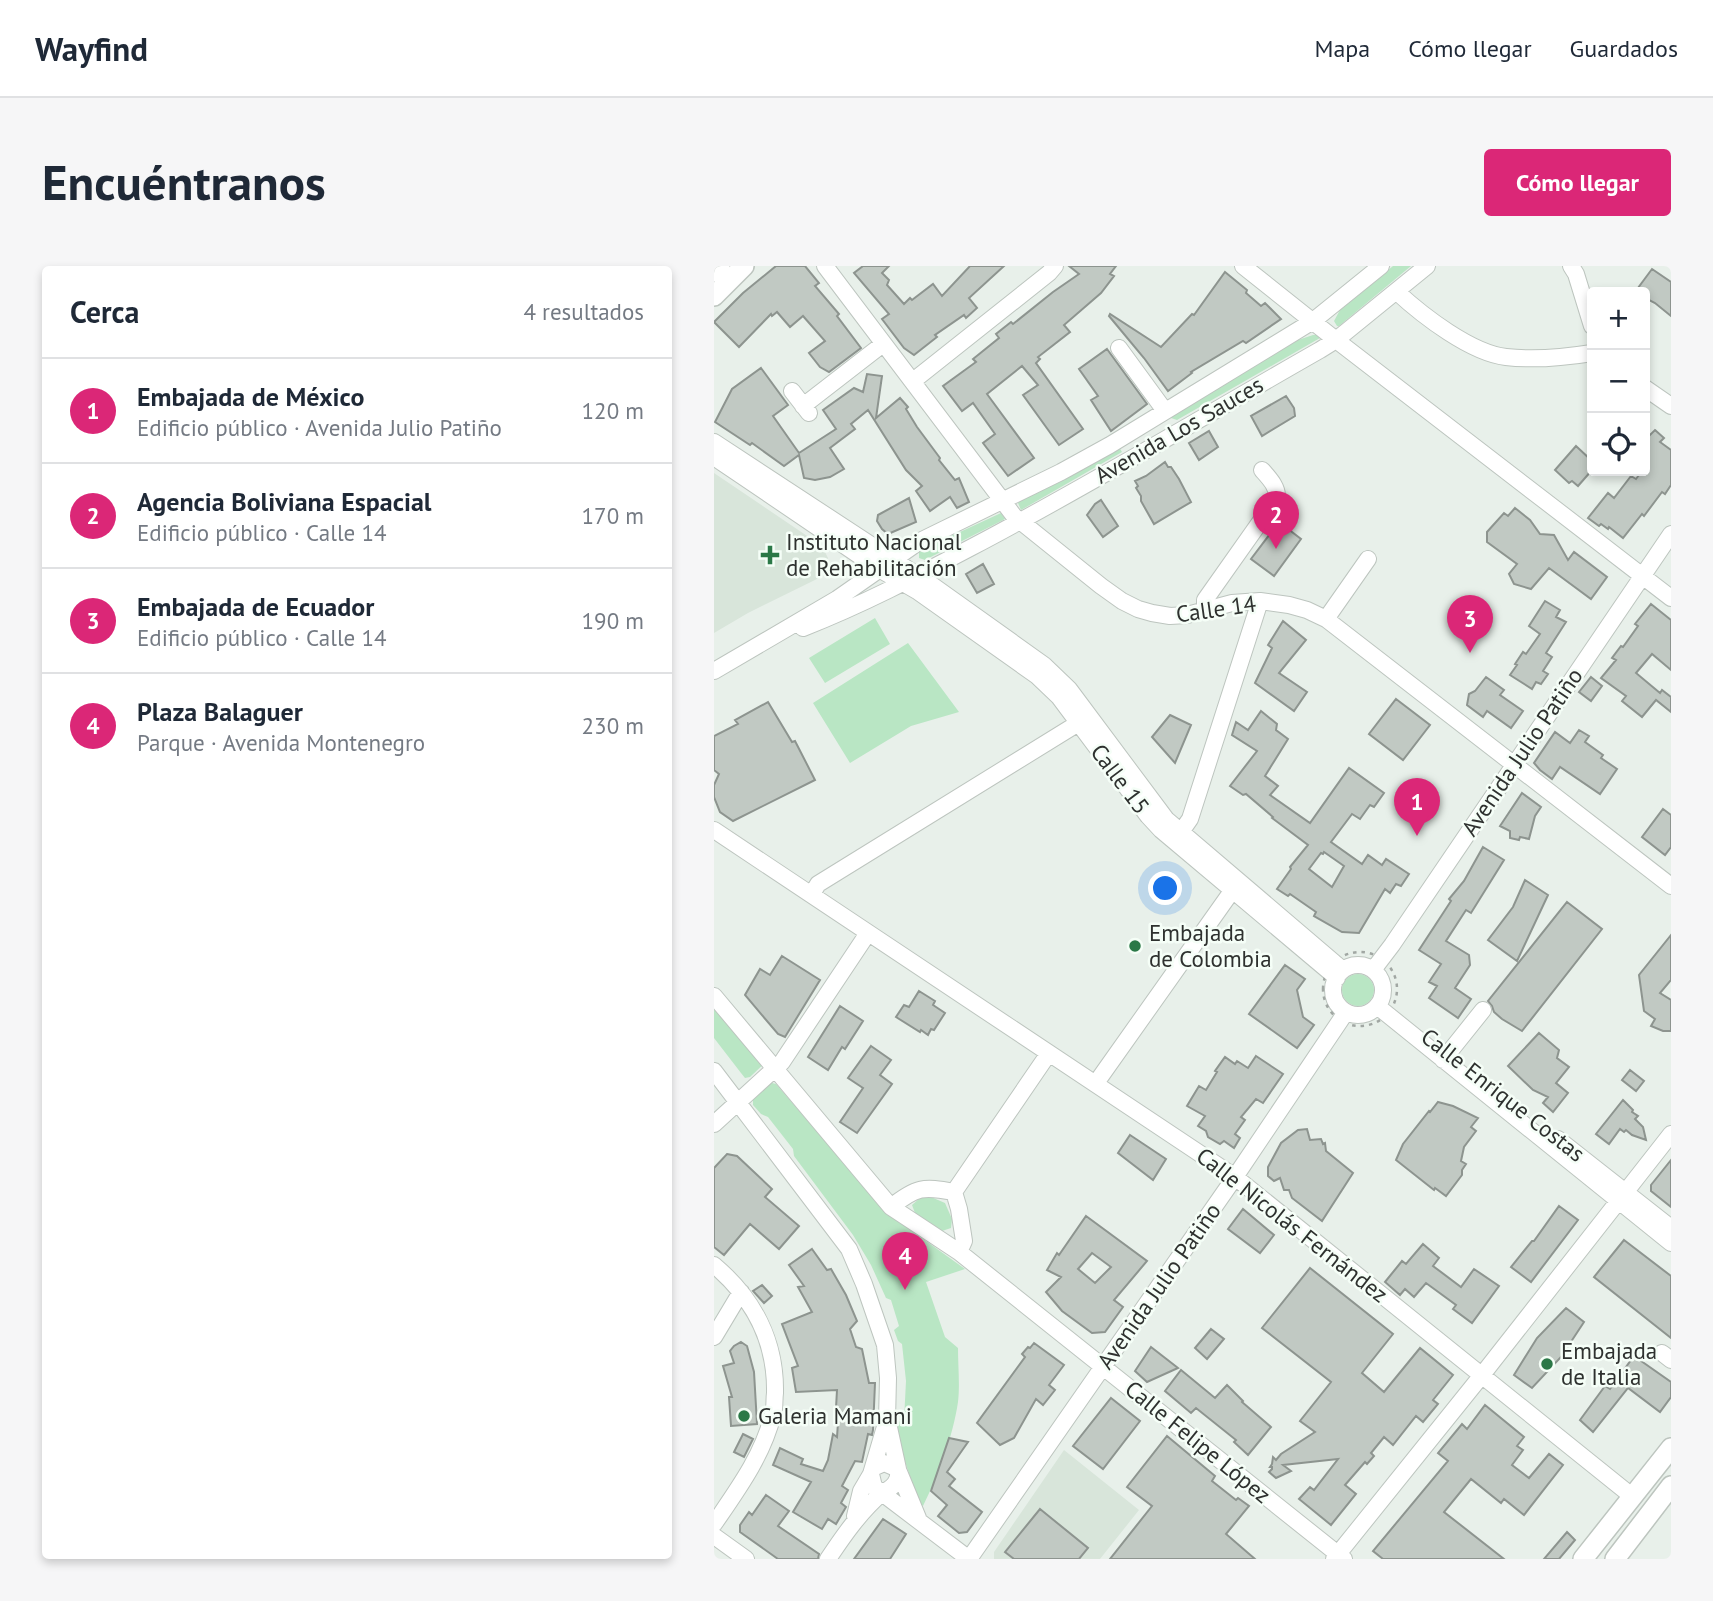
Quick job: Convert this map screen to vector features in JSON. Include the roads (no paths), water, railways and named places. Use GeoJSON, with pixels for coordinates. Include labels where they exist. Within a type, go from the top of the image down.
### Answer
{"type":"FeatureCollection","features":[{"type":"Feature","properties":{"kind":"main road"},"geometry":{"type":"LineString","coordinates":[[714,272],[720,266]]}},
{"type":"Feature","properties":{"kind":"main road"},"geometry":{"type":"LineString","coordinates":[[714,296],[744,266]]}},
{"type":"Feature","properties":{"kind":"main road"},"geometry":{"type":"LineString","coordinates":[[1583,1559],[1671,1448]]}},
{"type":"Feature","properties":{"kind":"main road"},"geometry":{"type":"LineString","coordinates":[[1598,1559],[1671,1463]]}},
{"type":"Feature","properties":{"kind":"main road"},"geometry":{"type":"LineString","coordinates":[[1615,1559],[1671,1486]]}},
{"type":"Feature","properties":{"kind":"street"},"geometry":{"type":"LineString","coordinates":[[913,381],[1055,266]]}},
{"type":"Feature","properties":{"kind":"street"},"geometry":{"type":"LineString","coordinates":[[1243,266],[1671,598]]}},
{"type":"Feature","properties":{"kind":"street"},"geometry":{"type":"LineString","coordinates":[[714,671],[837,599],[920,541],[1110,445],[1313,321],[1362,272],[1381,266]]}},
{"type":"Feature","properties":{"kind":"street","name":"Avenida Los Sauces"},"geometry":{"type":"LineString","coordinates":[[762,644],[827,619],[911,579],[1021,521],[1336,340],[1427,266]]}},
{"type":"Feature","properties":{"kind":"street"},"geometry":{"type":"LineString","coordinates":[[1571,266],[1587,310]]}},
{"type":"Feature","properties":{"kind":"street"},"geometry":{"type":"LineString","coordinates":[[835,269],[883,344],[1002,501]]}},
{"type":"Feature","properties":{"kind":"street"},"geometry":{"type":"LineString","coordinates":[[1397,292],[1458,338],[1482,351],[1506,357],[1569,356],[1587,353]]}},
{"type":"Feature","properties":{"kind":"street"},"geometry":{"type":"LineString","coordinates":[[792,390],[806,409],[883,344]]}},
{"type":"Feature","properties":{"kind":"street"},"geometry":{"type":"LineString","coordinates":[[1119,348],[1165,411]]}},
{"type":"Feature","properties":{"kind":"street"},"geometry":{"type":"LineString","coordinates":[[1650,391],[1671,406]]}},
{"type":"Feature","properties":{"kind":"street"},"geometry":{"type":"LineString","coordinates":[[714,442],[886,565]]}},
{"type":"Feature","properties":{"kind":"street"},"geometry":{"type":"LineString","coordinates":[[714,457],[886,565]]}},
{"type":"Feature","properties":{"kind":"street"},"geometry":{"type":"LineString","coordinates":[[1205,610],[1205,600],[1276,498],[1275,487],[1262,470]]}},
{"type":"Feature","properties":{"kind":"street","name":"Calle 14"},"geometry":{"type":"LineString","coordinates":[[1002,501],[1014,516],[1101,586],[1130,605],[1170,616],[1187,615],[1232,603],[1260,601],[1289,605],[1326,619],[1671,886]]}},
{"type":"Feature","properties":{"kind":"street","name":"Avenida Julio Patiño"},"geometry":{"type":"LineString","coordinates":[[1377,964],[1671,534]]}},
{"type":"Feature","properties":{"kind":"street"},"geometry":{"type":"LineString","coordinates":[[1326,619],[1368,559]]}},
{"type":"Feature","properties":{"kind":"street","name":"Calle 15"},"geometry":{"type":"LineString","coordinates":[[886,565],[911,579],[1037,676],[1084,720],[1155,805],[1177,837],[1232,891],[1335,970]]}},
{"type":"Feature","properties":{"kind":"street"},"geometry":{"type":"LineString","coordinates":[[1177,837],[1190,819],[1260,601]]}},
{"type":"Feature","properties":{"kind":"street"},"geometry":{"type":"LineString","coordinates":[[812,894],[818,884],[1084,720]]}},
{"type":"Feature","properties":{"kind":"street","name":"Calle Nicolás Fernández"},"geometry":{"type":"LineString","coordinates":[[714,830],[1235,1177],[1633,1497]]}},
{"type":"Feature","properties":{"kind":"street","name":"Calle 15"},"geometry":{"type":"LineString","coordinates":[[1177,837],[1335,970]]}},
{"type":"Feature","properties":{"kind":"street"},"geometry":{"type":"LineString","coordinates":[[1096,1083],[1232,891]]}},
{"type":"Feature","properties":{"kind":"street"},"geometry":{"type":"LineString","coordinates":[[714,1124],[782,1062],[868,933]]}},
{"type":"Feature","properties":{"kind":"street"},"geometry":{"type":"LineString","coordinates":[[1377,964],[1385,1006],[1365,1014],[1343,1016],[1334,993],[1335,970],[1377,964]]}},
{"type":"Feature","properties":{"kind":"street","name":"Calle Felipe López"},"geometry":{"type":"LineString","coordinates":[[714,996],[891,1207],[959,1252],[1339,1557]]}},
{"type":"Feature","properties":{"kind":"street","name":"Calle Enrique Costas"},"geometry":{"type":"LineString","coordinates":[[1385,1006],[1622,1197]]}},
{"type":"Feature","properties":{"kind":"street"},"geometry":{"type":"LineString","coordinates":[[1446,1056],[1483,1010]]}},
{"type":"Feature","properties":{"kind":"street","name":"Avenida Julio Patiño"},"geometry":{"type":"LineString","coordinates":[[969,1559],[1235,1177],[1343,1016]]}},
{"type":"Feature","properties":{"kind":"street"},"geometry":{"type":"LineString","coordinates":[[954,1192],[1049,1053]]}},
{"type":"Feature","properties":{"kind":"street"},"geometry":{"type":"LineString","coordinates":[[714,1071],[849,1249],[885,1345],[888,1378],[887,1420],[898,1470],[919,1521]]}},
{"type":"Feature","properties":{"kind":"street"},"geometry":{"type":"LineString","coordinates":[[1339,1557],[1671,1134]]}},
{"type":"Feature","properties":{"kind":"street"},"geometry":{"type":"LineString","coordinates":[[891,1207],[906,1195],[921,1188],[954,1192]]}},
{"type":"Feature","properties":{"kind":"street"},"geometry":{"type":"LineString","coordinates":[[954,1192],[964,1241],[959,1252]]}},
{"type":"Feature","properties":{"kind":"street"},"geometry":{"type":"LineString","coordinates":[[1622,1197],[1671,1228]]}},
{"type":"Feature","properties":{"kind":"street"},"geometry":{"type":"LineString","coordinates":[[1622,1197],[1671,1243]]}},
{"type":"Feature","properties":{"kind":"street"},"geometry":{"type":"LineString","coordinates":[[714,1265],[752,1307],[772,1356],[775,1381],[774,1412],[762,1446],[747,1476],[714,1524]]}},
{"type":"Feature","properties":{"kind":"street"},"geometry":{"type":"LineString","coordinates":[[714,1337],[741,1292]]}},
{"type":"Feature","properties":{"kind":"street"},"geometry":{"type":"LineString","coordinates":[[853,1522],[861,1491],[872,1471],[887,1420]]}},
{"type":"Feature","properties":{"kind":"street"},"geometry":{"type":"LineString","coordinates":[[872,1471],[884,1463],[893,1465],[898,1470]]}},
{"type":"Feature","properties":{"kind":"street"},"geometry":{"type":"LineString","coordinates":[[828,1559],[867,1505],[892,1488],[898,1470]]}},
{"type":"Feature","properties":{"kind":"street"},"geometry":{"type":"LineString","coordinates":[[872,1471],[874,1486],[969,1559]]}},
{"type":"Feature","properties":{"kind":"street"},"geometry":{"type":"LineString","coordinates":[[714,1536],[746,1559]]}},
{"type":"Feature","properties":{"kind":"place","name":"Agencia Boliviana Espacial"},"geometry":{"type":"Point","coordinates":[1276,549]}},
{"type":"Feature","properties":{"kind":"place","name":"Instituto Nacional de Rehabilitación"},"geometry":{"type":"Point","coordinates":[770,555]}},
{"type":"Feature","properties":{"kind":"place","name":"Embajada de Ecuador"},"geometry":{"type":"Point","coordinates":[1470,653]}},
{"type":"Feature","properties":{"kind":"place","name":"Embajada de México"},"geometry":{"type":"Point","coordinates":[1417,836]}},
{"type":"Feature","properties":{"kind":"place","name":"Embajada de Colombia"},"geometry":{"type":"Point","coordinates":[1135,946]}},
{"type":"Feature","properties":{"kind":"place","name":"Plaza Balaguer"},"geometry":{"type":"Point","coordinates":[905,1290]}},
{"type":"Feature","properties":{"kind":"place","name":"Embajada de Italia"},"geometry":{"type":"Point","coordinates":[1547,1364]}},
{"type":"Feature","properties":{"kind":"place","name":"Galeria Mamani"},"geometry":{"type":"Point","coordinates":[744,1416]}}]}
